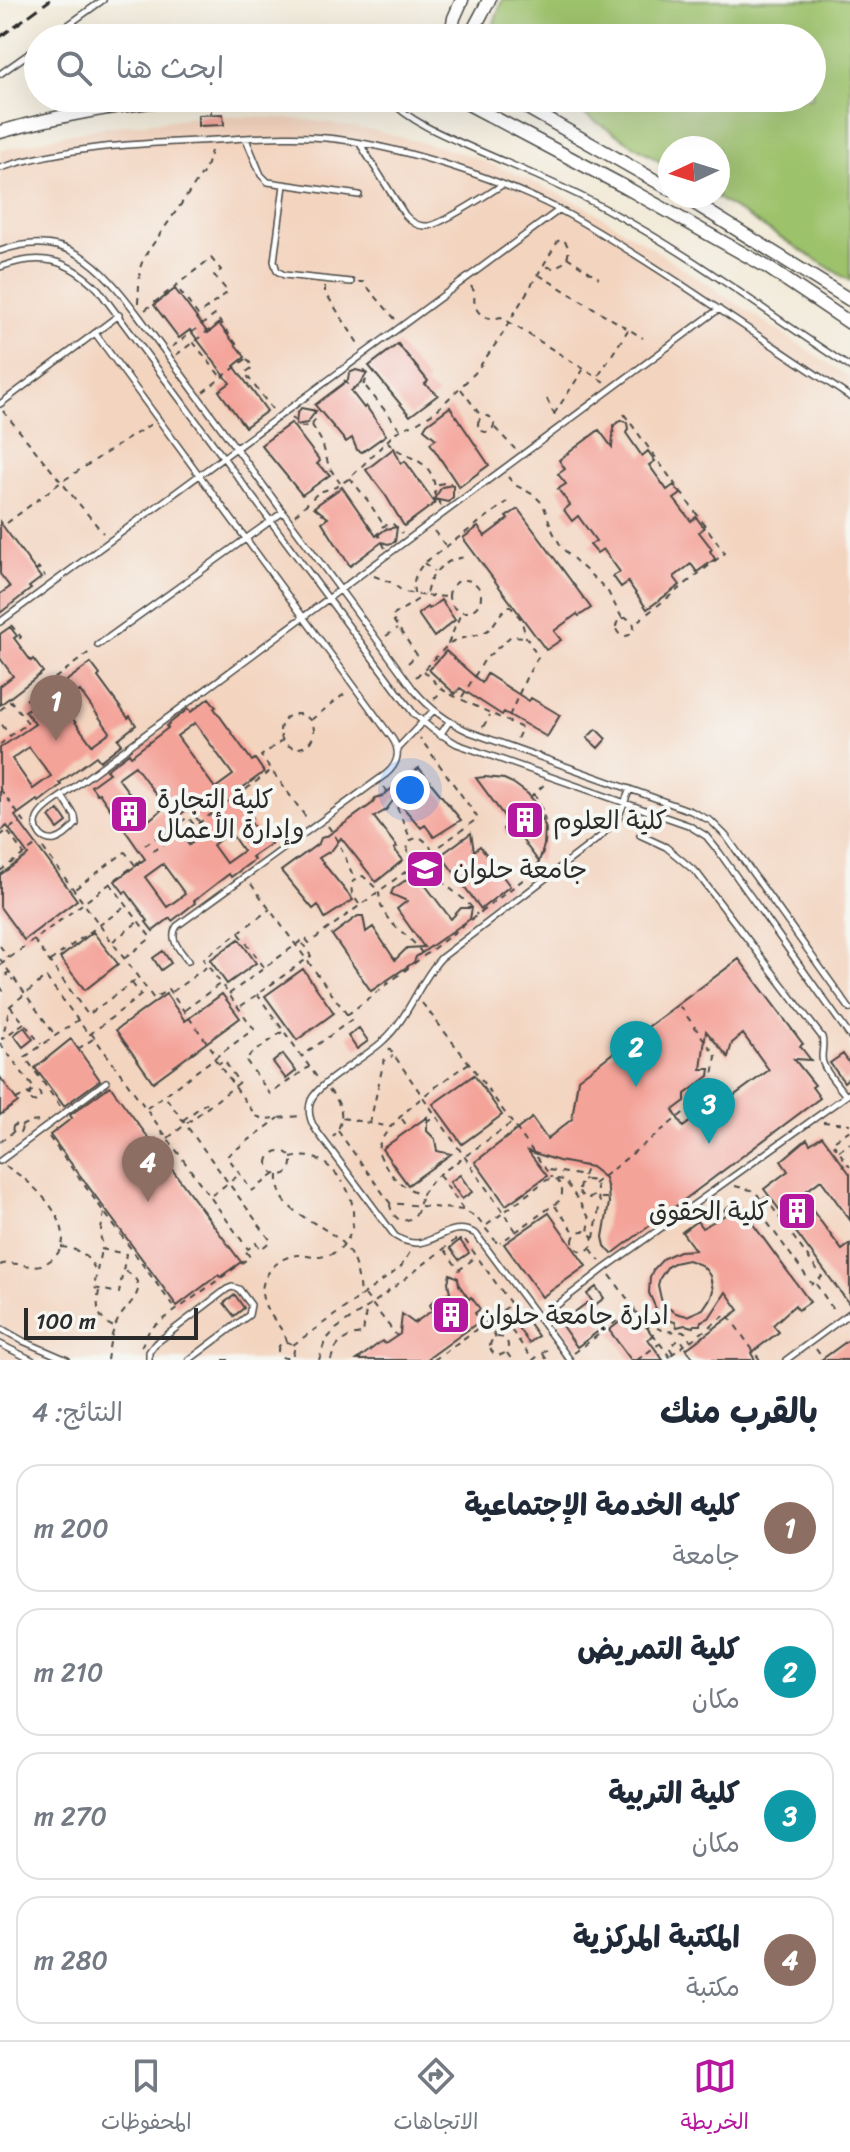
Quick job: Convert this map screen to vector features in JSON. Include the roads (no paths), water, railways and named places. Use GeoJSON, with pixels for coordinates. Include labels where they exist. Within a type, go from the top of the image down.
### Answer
{"type":"FeatureCollection","features":[{"type":"Feature","properties":{"kind":"street"},"geometry":{"type":"LineString","coordinates":[[453,24],[462,0]]}},
{"type":"Feature","properties":{"kind":"street"},"geometry":{"type":"LineString","coordinates":[[476,24],[489,0]]}},
{"type":"Feature","properties":{"kind":"street"},"geometry":{"type":"LineString","coordinates":[[0,132],[80,112]]}},
{"type":"Feature","properties":{"kind":"street"},"geometry":{"type":"LineString","coordinates":[[483,112],[767,267],[850,323]]}},
{"type":"Feature","properties":{"kind":"street"},"geometry":{"type":"LineString","coordinates":[[535,112],[658,182]]}},
{"type":"Feature","properties":{"kind":"street"},"geometry":{"type":"LineString","coordinates":[[702,208],[850,300]]}},
{"type":"Feature","properties":{"kind":"lane"},"geometry":{"type":"LineString","coordinates":[[70,24],[103,0]]}},
{"type":"Feature","properties":{"kind":"lane"},"geometry":{"type":"LineString","coordinates":[[0,74],[24,57]]}},
{"type":"Feature","properties":{"kind":"lane"},"geometry":{"type":"LineString","coordinates":[[403,112],[429,129],[564,188],[637,226],[850,367]]}},
{"type":"Feature","properties":{"kind":"lane"},"geometry":{"type":"LineString","coordinates":[[0,168],[93,147],[313,137],[359,143],[432,161],[502,185],[559,210],[719,309],[850,397]]}},
{"type":"Feature","properties":{"kind":"lane"},"geometry":{"type":"LineString","coordinates":[[246,139],[261,175],[268,182],[359,195]]}},
{"type":"Feature","properties":{"kind":"lane"},"geometry":{"type":"LineString","coordinates":[[359,143],[405,215],[421,226],[435,225],[502,185]]}},
{"type":"Feature","properties":{"kind":"lane"},"geometry":{"type":"LineString","coordinates":[[284,185],[274,261],[277,271],[284,275],[351,282]]}},
{"type":"Feature","properties":{"kind":"lane"},"geometry":{"type":"LineString","coordinates":[[3,620],[559,210]]}},
{"type":"Feature","properties":{"kind":"lane"},"geometry":{"type":"LineString","coordinates":[[0,251],[37,243],[75,251],[92,263],[122,294],[409,684],[430,708],[449,722],[479,735],[702,815],[719,828],[850,1009]]}},
{"type":"Feature","properties":{"kind":"lane"},"geometry":{"type":"LineString","coordinates":[[0,267],[18,261],[53,260],[70,265],[98,289],[406,705],[424,723],[440,735],[467,747],[697,830],[713,843],[850,1036]]}},
{"type":"Feature","properties":{"kind":"lane"},"geometry":{"type":"LineString","coordinates":[[62,796],[75,816],[76,824],[61,837],[47,839],[37,830],[38,816],[62,796],[719,309]]}},
{"type":"Feature","properties":{"kind":"lane"},"geometry":{"type":"LineString","coordinates":[[0,405],[119,315]]}},
{"type":"Feature","properties":{"kind":"lane"},"geometry":{"type":"LineString","coordinates":[[95,333],[392,738],[397,749],[398,756],[392,769],[174,929],[174,940],[188,961]]}},
{"type":"Feature","properties":{"kind":"lane"},"geometry":{"type":"LineString","coordinates":[[98,645],[283,512]]}},
{"type":"Feature","properties":{"kind":"lane"},"geometry":{"type":"LineString","coordinates":[[397,749],[424,723],[430,708]]}},
{"type":"Feature","properties":{"kind":"lane"},"geometry":{"type":"LineString","coordinates":[[440,735],[449,722]]}},
{"type":"Feature","properties":{"kind":"lane"},"geometry":{"type":"LineString","coordinates":[[569,1359],[481,1240],[469,1230],[455,1229],[423,1243],[413,1244],[395,1236],[311,1123],[309,1115],[312,1099],[324,1086],[390,1034],[431,968],[600,837],[618,818],[630,789]]}},
{"type":"Feature","properties":{"kind":"lane"},"geometry":{"type":"LineString","coordinates":[[647,810],[652,797]]}},
{"type":"Feature","properties":{"kind":"lane"},"geometry":{"type":"LineString","coordinates":[[539,1319],[605,1268],[848,1095],[824,1066],[822,1037],[697,873],[666,847],[640,835]]}},
{"type":"Feature","properties":{"kind":"lane"},"geometry":{"type":"LineString","coordinates":[[0,1162],[106,1082]]}},
{"type":"Feature","properties":{"kind":"lane"},"geometry":{"type":"LineString","coordinates":[[149,1360],[149,1352],[155,1344],[227,1289],[239,1289],[251,1305],[249,1315],[189,1360]]}},
{"type":"Feature","properties":{"kind":"lane"},"geometry":{"type":"LineString","coordinates":[[786,1360],[850,1313]]}},
{"type":"Feature","properties":{"kind":"lane"},"geometry":{"type":"LineString","coordinates":[[0,1328],[67,1360]]}},
{"type":"Feature","properties":{"kind":"lane"},"geometry":{"type":"LineString","coordinates":[[0,1344],[32,1360]]}},
{"type":"Feature","properties":{"kind":"railway"},"geometry":{"type":"LineString","coordinates":[[0,37],[50,0]]}},
{"type":"Feature","properties":{"kind":"place","name":"كليه الخدمة الإجتماعية"},"geometry":{"type":"Point","coordinates":[56,741]}},
{"type":"Feature","properties":{"kind":"place","name":"كلية التجارة وإدارة الأعمال"},"geometry":{"type":"Point","coordinates":[129,814]}},
{"type":"Feature","properties":{"kind":"place","name":"كلية العلوم"},"geometry":{"type":"Point","coordinates":[525,820]}},
{"type":"Feature","properties":{"kind":"place","name":"جامعة حلوان"},"geometry":{"type":"Point","coordinates":[425,869]}},
{"type":"Feature","properties":{"kind":"place","name":"كلية التمريض"},"geometry":{"type":"Point","coordinates":[636,1087]}},
{"type":"Feature","properties":{"kind":"place","name":"كلية التربية"},"geometry":{"type":"Point","coordinates":[709,1144]}},
{"type":"Feature","properties":{"kind":"place","name":"المكتبة المركزية"},"geometry":{"type":"Point","coordinates":[148,1202]}},
{"type":"Feature","properties":{"kind":"place","name":"كلية الحقوق"},"geometry":{"type":"Point","coordinates":[797,1211]}},
{"type":"Feature","properties":{"kind":"place","name":"ادارة جامعة حلوان"},"geometry":{"type":"Point","coordinates":[451,1315]}}]}
